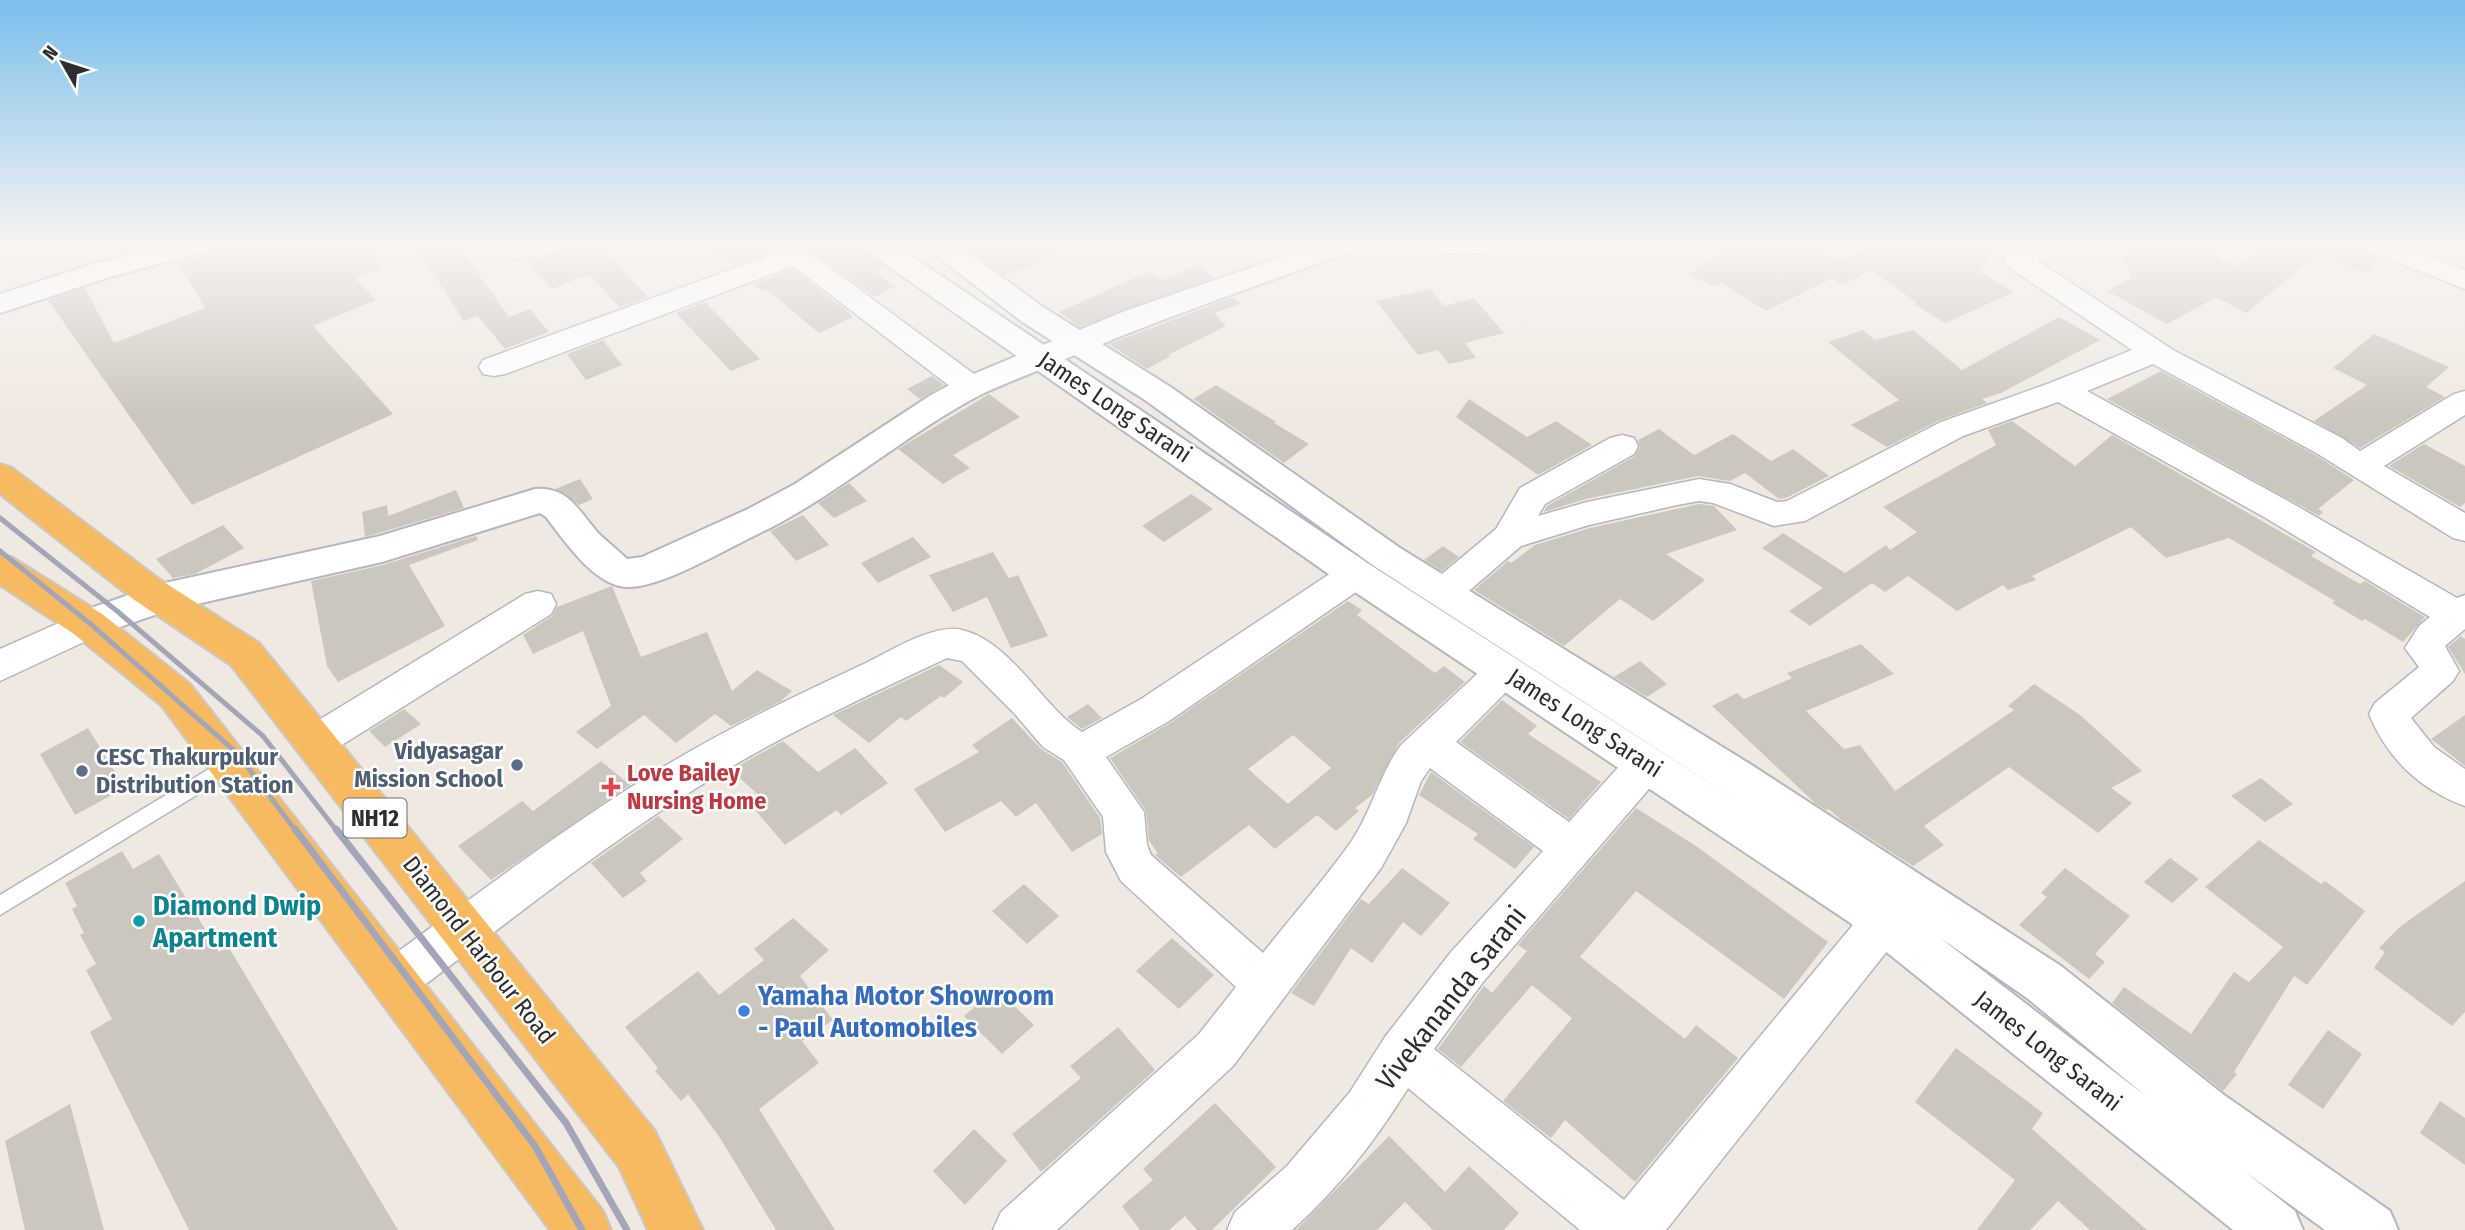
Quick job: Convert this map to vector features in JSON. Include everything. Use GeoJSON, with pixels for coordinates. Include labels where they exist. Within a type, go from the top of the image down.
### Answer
{"type":"FeatureCollection","features":[{"type":"Feature","properties":{"kind":"highway","name":"Diamond Harbour Road"},"geometry":{"type":"LineString","coordinates":[[0,476],[160,598],[245,654],[637,1149],[676,1230]]}},
{"type":"Feature","properties":{"kind":"highway"},"geometry":{"type":"LineString","coordinates":[[0,568],[88,624],[176,695],[584,1230]]}},
{"type":"Feature","properties":{"kind":"main road","name":"James Long Sarani"},"geometry":{"type":"LineString","coordinates":[[959,301],[1356,574],[1505,670],[1654,754],[1883,922],[2276,1230]]}},
{"type":"Feature","properties":{"kind":"main road"},"geometry":{"type":"LineString","coordinates":[[1015,301],[1157,393],[1387,558],[1443,593],[1654,754],[1867,861],[2044,982],[2206,1113],[2371,1230]]}},
{"type":"Feature","properties":{"kind":"main road"},"geometry":{"type":"LineString","coordinates":[[88,624],[160,598],[382,549],[546,500],[559,508],[587,544],[614,568],[628,574],[651,569],[761,518],[807,493],[943,402],[971,387],[1181,301]]}},
{"type":"Feature","properties":{"kind":"street"},"geometry":{"type":"LineString","coordinates":[[494,367],[658,301]]}},
{"type":"Feature","properties":{"kind":"street"},"geometry":{"type":"LineString","coordinates":[[856,301],[971,387]]}},
{"type":"Feature","properties":{"kind":"street"},"geometry":{"type":"LineString","coordinates":[[2080,301],[2162,356]]}},
{"type":"Feature","properties":{"kind":"street"},"geometry":{"type":"LineString","coordinates":[[1509,537],[1587,514],[1699,490],[1718,492],[1774,514],[1793,513],[1952,429],[2061,390],[2154,352],[2330,446],[2465,529]]}},
{"type":"Feature","properties":{"kind":"street"},"geometry":{"type":"LineString","coordinates":[[2061,390],[2462,613],[2431,636],[2424,648],[2435,660],[2440,671],[2389,714],[2394,729],[2413,756],[2465,789]]}},
{"type":"Feature","properties":{"kind":"street"},"geometry":{"type":"LineString","coordinates":[[2359,466],[2465,401]]}},
{"type":"Feature","properties":{"kind":"street"},"geometry":{"type":"LineString","coordinates":[[1443,593],[1509,537],[1532,496],[1622,446]]}},
{"type":"Feature","properties":{"kind":"street"},"geometry":{"type":"LineString","coordinates":[[1078,749],[1090,747],[1155,710],[1356,574]]}},
{"type":"Feature","properties":{"kind":"street"},"geometry":{"type":"LineString","coordinates":[[315,742],[538,604]]}},
{"type":"Feature","properties":{"kind":"street"},"geometry":{"type":"LineString","coordinates":[[0,666],[88,624]]}},
{"type":"Feature","properties":{"kind":"street"},"geometry":{"type":"LineString","coordinates":[[394,981],[625,813],[725,751],[827,697],[942,644],[960,643],[975,651],[1029,703],[1056,736],[1078,749],[1123,812],[1126,821],[1125,851],[1136,869],[1265,984]]}},
{"type":"Feature","properties":{"kind":"street"},"geometry":{"type":"LineString","coordinates":[[1019,1230],[1216,1050],[1366,855],[1385,823],[1403,774],[1415,757],[1505,670]]}},
{"type":"Feature","properties":{"kind":"street"},"geometry":{"type":"LineString","coordinates":[[1427,744],[1572,848]]}},
{"type":"Feature","properties":{"kind":"street","name":"Vivekananda Sarani"},"geometry":{"type":"LineString","coordinates":[[1253,1230],[1305,1184],[1367,1109],[1402,1053],[1467,967],[1654,754]]}},
{"type":"Feature","properties":{"kind":"street"},"geometry":{"type":"LineString","coordinates":[[1633,1230],[1883,922]]}},
{"type":"Feature","properties":{"kind":"street"},"geometry":{"type":"LineString","coordinates":[[1402,1053],[1621,1230]]}},
{"type":"Feature","properties":{"kind":"lane"},"geometry":{"type":"LineString","coordinates":[[0,906],[229,765]]}},
{"type":"Feature","properties":{"kind":"building"},"geometry":{"type":"Polygon","coordinates":[[[49,301],[92,301],[114,343],[205,308],[201,301],[373,301],[313,326],[393,414],[192,505],[49,301]]]}},
{"type":"Feature","properties":{"kind":"building"},"geometry":{"type":"Polygon","coordinates":[[[451,301],[498,301],[509,317],[530,309],[549,332],[505,349],[478,316],[464,321],[451,301]]]}},
{"type":"Feature","properties":{"kind":"building"},"geometry":{"type":"Polygon","coordinates":[[[614,301],[635,301],[619,307],[614,301]]]}},
{"type":"Feature","properties":{"kind":"building"},"geometry":{"type":"Polygon","coordinates":[[[781,301],[835,301],[853,317],[819,333],[781,301]]]}},
{"type":"Feature","properties":{"kind":"building"},"geometry":{"type":"Polygon","coordinates":[[[1082,301],[1150,301],[1080,327],[1059,312],[1082,301]]]}},
{"type":"Feature","properties":{"kind":"building"},"geometry":{"type":"Polygon","coordinates":[[[1221,301],[1238,301],[1241,304],[1214,313],[1226,326],[1168,355],[1171,356],[1147,369],[1109,344],[1221,301]]]}},
{"type":"Feature","properties":{"kind":"building"},"geometry":{"type":"Polygon","coordinates":[[[1376,301],[1440,301],[1444,306],[1461,301],[1477,301],[1504,333],[1465,343],[1476,358],[1449,364],[1438,350],[1418,355],[1376,301]]]}},
{"type":"Feature","properties":{"kind":"building"},"geometry":{"type":"Polygon","coordinates":[[[1751,301],[1786,301],[1766,311],[1751,301]]]}},
{"type":"Feature","properties":{"kind":"building"},"geometry":{"type":"Polygon","coordinates":[[[1915,301],[1993,301],[1945,323],[1914,304],[1917,303],[1915,301]]]}},
{"type":"Feature","properties":{"kind":"building"},"geometry":{"type":"Polygon","coordinates":[[[2126,301],[2208,301],[2167,324],[2126,301]]]}},
{"type":"Feature","properties":{"kind":"building"},"geometry":{"type":"Polygon","coordinates":[[[2224,301],[2260,301],[2246,313],[2224,301]]]}},
{"type":"Feature","properties":{"kind":"building"},"geometry":{"type":"Polygon","coordinates":[[[705,302],[760,359],[731,371],[676,313],[705,302]]]}},
{"type":"Feature","properties":{"kind":"building"},"geometry":{"type":"Polygon","coordinates":[[[2059,317],[2100,340],[2001,393],[1982,399],[1987,403],[1940,420],[1887,447],[1851,425],[1899,400],[1828,342],[1863,330],[1875,340],[1913,330],[1962,370],[2059,317]]]}},
{"type":"Feature","properties":{"kind":"building"},"geometry":{"type":"Polygon","coordinates":[[[2374,334],[2449,367],[2426,387],[2445,397],[2360,448],[2314,421],[2367,385],[2333,368],[2374,334]]]}},
{"type":"Feature","properties":{"kind":"building"},"geometry":{"type":"Polygon","coordinates":[[[603,340],[622,365],[586,380],[567,354],[603,340]]]}},
{"type":"Feature","properties":{"kind":"building"},"geometry":{"type":"Polygon","coordinates":[[[2161,371],[2317,456],[2354,480],[2318,509],[2323,512],[2319,516],[2107,399],[2161,371]]]}},
{"type":"Feature","properties":{"kind":"building"},"geometry":{"type":"Polygon","coordinates":[[[932,376],[944,385],[920,399],[907,389],[932,376]]]}},
{"type":"Feature","properties":{"kind":"building"},"geometry":{"type":"Polygon","coordinates":[[[1216,385],[1309,444],[1284,463],[1193,399],[1216,385]]]}},
{"type":"Feature","properties":{"kind":"building"},"geometry":{"type":"Polygon","coordinates":[[[989,394],[1020,417],[953,455],[970,468],[943,484],[898,449],[989,394]]]}},
{"type":"Feature","properties":{"kind":"building"},"geometry":{"type":"Polygon","coordinates":[[[1469,399],[1527,437],[1556,421],[1592,445],[1538,475],[1456,417],[1469,399]]]}},
{"type":"Feature","properties":{"kind":"building"},"geometry":{"type":"Polygon","coordinates":[[[2012,421],[2075,466],[2112,435],[2316,552],[2311,556],[2360,584],[2365,581],[2425,617],[2403,642],[2365,619],[2362,621],[2332,603],[2335,601],[2229,538],[2166,558],[2131,527],[2032,576],[2036,580],[2008,590],[2003,585],[1957,611],[1908,576],[1885,592],[1872,583],[1810,626],[1789,611],[1823,588],[1762,548],[1783,533],[1845,573],[1886,545],[1890,550],[1917,532],[1883,507],[1996,445],[1988,430],[2012,421]]]}},
{"type":"Feature","properties":{"kind":"building"},"geometry":{"type":"Polygon","coordinates":[[[1659,429],[1694,455],[1733,434],[1771,461],[1793,449],[1829,476],[1779,499],[1745,473],[1730,481],[1698,476],[1586,499],[1544,512],[1547,506],[1635,456],[1640,447],[1638,440],[1659,429]]]}},
{"type":"Feature","properties":{"kind":"building"},"geometry":{"type":"Polygon","coordinates":[[[2424,444],[2465,466],[2465,503],[2460,507],[2389,466],[2424,444]]]}},
{"type":"Feature","properties":{"kind":"building"},"geometry":{"type":"Polygon","coordinates":[[[580,479],[593,499],[579,505],[555,489],[580,479]]]}},
{"type":"Feature","properties":{"kind":"building"},"geometry":{"type":"Polygon","coordinates":[[[849,483],[867,501],[834,518],[818,503],[849,483]]]}},
{"type":"Feature","properties":{"kind":"building"},"geometry":{"type":"Polygon","coordinates":[[[456,490],[464,508],[365,537],[362,512],[387,505],[388,516],[456,490]]]}},
{"type":"Feature","properties":{"kind":"building"},"geometry":{"type":"Polygon","coordinates":[[[1191,494],[1213,509],[1164,542],[1142,526],[1191,494]]]}},
{"type":"Feature","properties":{"kind":"building"},"geometry":{"type":"Polygon","coordinates":[[[1699,504],[1714,506],[1737,530],[1666,554],[1705,580],[1653,621],[1620,599],[1564,646],[1474,590],[1508,561],[1511,563],[1535,545],[1590,528],[1699,504]]]}},
{"type":"Feature","properties":{"kind":"building"},"geometry":{"type":"Polygon","coordinates":[[[803,515],[829,545],[796,561],[770,531],[803,515]]]}},
{"type":"Feature","properties":{"kind":"building"},"geometry":{"type":"Polygon","coordinates":[[[223,525],[244,548],[195,574],[173,578],[156,559],[223,525]]]}},
{"type":"Feature","properties":{"kind":"building"},"geometry":{"type":"Polygon","coordinates":[[[476,536],[478,540],[409,565],[445,626],[338,682],[327,666],[311,581],[383,565],[476,536]]]}},
{"type":"Feature","properties":{"kind":"building"},"geometry":{"type":"Polygon","coordinates":[[[913,537],[931,557],[878,583],[861,563],[913,537]]]}},
{"type":"Feature","properties":{"kind":"building"},"geometry":{"type":"Polygon","coordinates":[[[1443,546],[1459,557],[1442,571],[1424,560],[1443,546]]]}},
{"type":"Feature","properties":{"kind":"building"},"geometry":{"type":"Polygon","coordinates":[[[993,552],[1009,578],[1018,575],[1048,636],[1011,648],[987,597],[953,612],[929,575],[993,552]]]}},
{"type":"Feature","properties":{"kind":"building"},"geometry":{"type":"Polygon","coordinates":[[[612,586],[641,657],[707,632],[732,691],[757,670],[792,691],[781,701],[731,726],[715,714],[676,743],[644,715],[597,749],[576,732],[611,706],[583,631],[533,654],[523,635],[552,616],[557,607],[612,586]]]}},
{"type":"Feature","properties":{"kind":"building"},"geometry":{"type":"Polygon","coordinates":[[[1348,601],[1362,610],[1357,615],[1435,673],[1444,666],[1465,682],[1399,743],[1372,795],[1355,808],[1359,811],[1336,831],[1317,815],[1275,849],[1249,825],[1181,877],[1155,855],[1158,853],[1149,841],[1146,811],[1110,758],[1170,723],[1348,601]],[[1293,735],[1248,769],[1288,804],[1331,768],[1293,735]]]}},
{"type":"Feature","properties":{"kind":"building"},"geometry":{"type":"Polygon","coordinates":[[[2461,636],[2465,639],[2465,674],[2448,647],[2461,636]]]}},
{"type":"Feature","properties":{"kind":"building"},"geometry":{"type":"Polygon","coordinates":[[[1861,644],[1894,674],[1806,711],[1844,749],[1860,745],[1895,791],[2014,710],[2008,706],[2034,684],[2080,715],[2142,771],[2111,788],[2132,803],[2098,833],[2009,767],[1924,826],[1944,845],[1913,866],[1841,820],[1829,809],[1816,804],[1712,706],[1737,693],[1744,699],[1792,678],[1787,673],[1861,644]]]}},
{"type":"Feature","properties":{"kind":"building"},"geometry":{"type":"Polygon","coordinates":[[[1640,661],[1667,684],[1647,697],[1614,677],[1640,661]]]}},
{"type":"Feature","properties":{"kind":"building"},"geometry":{"type":"Polygon","coordinates":[[[939,665],[963,682],[944,698],[941,696],[906,721],[901,717],[869,743],[833,715],[939,665]]]}},
{"type":"Feature","properties":{"kind":"building"},"geometry":{"type":"Polygon","coordinates":[[[1502,700],[1537,726],[1528,734],[1601,782],[1569,819],[1460,742],[1502,700]]]}},
{"type":"Feature","properties":{"kind":"building"},"geometry":{"type":"Polygon","coordinates":[[[1088,704],[1102,718],[1082,729],[1067,717],[1088,704]]]}},
{"type":"Feature","properties":{"kind":"building"},"geometry":{"type":"Polygon","coordinates":[[[404,709],[421,724],[385,747],[369,731],[404,709]]]}},
{"type":"Feature","properties":{"kind":"building"},"geometry":{"type":"Polygon","coordinates":[[[2465,715],[2465,766],[2431,739],[2465,715]]]}},
{"type":"Feature","properties":{"kind":"building"},"geometry":{"type":"Polygon","coordinates":[[[1012,718],[1041,749],[1062,762],[1100,818],[1102,834],[1072,852],[1036,803],[1016,817],[1001,801],[945,832],[914,789],[979,752],[972,745],[1012,718]]]}},
{"type":"Feature","properties":{"kind":"building","name":"CESC Thakurpukur Distribution Station"},"geometry":{"type":"Polygon","coordinates":[[[88,728],[125,788],[75,815],[40,754],[88,728]]]}},
{"type":"Feature","properties":{"kind":"building"},"geometry":{"type":"Polygon","coordinates":[[[783,741],[818,772],[855,748],[888,783],[841,815],[837,810],[785,845],[754,809],[766,802],[731,770],[783,741]]]}},
{"type":"Feature","properties":{"kind":"building"},"geometry":{"type":"Polygon","coordinates":[[[601,761],[630,785],[491,880],[458,846],[522,801],[533,811],[601,761]]]}},
{"type":"Feature","properties":{"kind":"building"},"geometry":{"type":"Polygon","coordinates":[[[1431,772],[1534,847],[1515,869],[1473,839],[1478,834],[1419,795],[1431,772]]]}},
{"type":"Feature","properties":{"kind":"building"},"geometry":{"type":"Polygon","coordinates":[[[2261,778],[2293,804],[2265,822],[2231,796],[2261,778]]]}},
{"type":"Feature","properties":{"kind":"building"},"geometry":{"type":"Polygon","coordinates":[[[1636,808],[1696,846],[1828,942],[1784,999],[1636,891],[1580,957],[1685,1039],[1696,1025],[1738,1058],[1635,1182],[1565,1120],[1551,1138],[1503,1101],[1572,1018],[1532,985],[1461,1067],[1438,1049],[1484,986],[1492,993],[1527,951],[1518,945],[1636,808]]]}},
{"type":"Feature","properties":{"kind":"building"},"geometry":{"type":"Polygon","coordinates":[[[658,816],[683,839],[640,873],[647,881],[623,898],[591,863],[658,816]]]}},
{"type":"Feature","properties":{"kind":"building"},"geometry":{"type":"Polygon","coordinates":[[[2259,840],[2321,884],[2325,881],[2365,911],[2307,985],[2294,976],[2234,1072],[2237,1074],[2223,1091],[2112,1003],[2124,987],[2191,1034],[2234,972],[2249,982],[2283,947],[2205,887],[2259,840]]]}},
{"type":"Feature","properties":{"kind":"building"},"geometry":{"type":"Polygon","coordinates":[[[122,851],[133,869],[159,854],[219,952],[228,946],[398,1230],[189,1230],[90,1032],[112,1019],[86,970],[96,964],[80,935],[84,933],[72,909],[77,906],[65,883],[122,851]]]}},
{"type":"Feature","properties":{"kind":"building"},"geometry":{"type":"Polygon","coordinates":[[[2170,858],[2199,879],[2172,903],[2144,882],[2170,858]]]}},
{"type":"Feature","properties":{"kind":"building"},"geometry":{"type":"Polygon","coordinates":[[[1402,868],[1450,903],[1421,936],[1403,922],[1372,963],[1351,948],[1314,1006],[1291,993],[1361,899],[1369,904],[1402,868]]]}},
{"type":"Feature","properties":{"kind":"building"},"geometry":{"type":"Polygon","coordinates":[[[2065,868],[2130,916],[2095,954],[2105,962],[2089,979],[2019,925],[2047,897],[2041,893],[2065,868]]]}},
{"type":"Feature","properties":{"kind":"building"},"geometry":{"type":"Polygon","coordinates":[[[2465,881],[2465,1012],[2452,1026],[2374,968],[2385,952],[2379,948],[2402,925],[2465,881]]]}},
{"type":"Feature","properties":{"kind":"building"},"geometry":{"type":"Polygon","coordinates":[[[1024,884],[1059,916],[1027,944],[992,911],[1024,884]]]}},
{"type":"Feature","properties":{"kind":"building"},"geometry":{"type":"Polygon","coordinates":[[[793,918],[829,950],[800,976],[833,1020],[802,1041],[819,1063],[759,1109],[835,1230],[776,1230],[720,1138],[688,1094],[681,1101],[655,1071],[658,1068],[625,1027],[698,971],[719,995],[764,960],[754,949],[793,918]]]}},
{"type":"Feature","properties":{"kind":"building"},"geometry":{"type":"Polygon","coordinates":[[[1172,938],[1214,975],[1179,1009],[1136,971],[1172,938]]]}},
{"type":"Feature","properties":{"kind":"building"},"geometry":{"type":"Polygon","coordinates":[[[996,988],[1034,1025],[1002,1054],[964,1016],[996,988]]]}},
{"type":"Feature","properties":{"kind":"building"},"geometry":{"type":"Polygon","coordinates":[[[1118,1027],[1155,1070],[1041,1172],[1012,1134],[1081,1078],[1070,1066],[1118,1027]]]}},
{"type":"Feature","properties":{"kind":"building"},"geometry":{"type":"Polygon","coordinates":[[[2328,1030],[2362,1054],[2323,1109],[2288,1085],[2328,1030]]]}},
{"type":"Feature","properties":{"kind":"building"},"geometry":{"type":"Polygon","coordinates":[[[1956,1048],[2043,1113],[2032,1129],[2147,1230],[2090,1230],[2058,1201],[2030,1230],[1977,1230],[2015,1180],[1915,1102],[1956,1048]]]}},
{"type":"Feature","properties":{"kind":"building"},"geometry":{"type":"Polygon","coordinates":[[[2440,1101],[2465,1118],[2465,1165],[2420,1133],[2440,1101]]]}},
{"type":"Feature","properties":{"kind":"building"},"geometry":{"type":"Polygon","coordinates":[[[1215,1103],[1276,1167],[1212,1230],[1197,1230],[1185,1216],[1169,1230],[1140,1230],[1122,1206],[1153,1180],[1143,1169],[1215,1103]]]}},
{"type":"Feature","properties":{"kind":"building"},"geometry":{"type":"Polygon","coordinates":[[[70,1104],[104,1230],[25,1230],[5,1141],[70,1104]]]}},
{"type":"Feature","properties":{"kind":"building"},"geometry":{"type":"Polygon","coordinates":[[[974,1129],[1007,1161],[965,1205],[933,1171],[974,1129]]]}},
{"type":"Feature","properties":{"kind":"building"},"geometry":{"type":"Polygon","coordinates":[[[1389,1136],[1445,1192],[1469,1166],[1519,1213],[1504,1230],[1433,1230],[1405,1202],[1377,1230],[1296,1230],[1389,1136]]]}},
{"type":"Feature","properties":{"kind":"railway"},"geometry":{"type":"LineString","coordinates":[[0,518],[117,611],[263,736],[337,831]]}},
{"type":"Feature","properties":{"kind":"railway"},"geometry":{"type":"LineString","coordinates":[[0,551],[93,626],[237,753],[296,831]]}},
{"type":"Feature","properties":{"kind":"railway"},"geometry":{"type":"LineString","coordinates":[[295,829],[535,1146],[582,1230]]}},
{"type":"Feature","properties":{"kind":"railway"},"geometry":{"type":"LineString","coordinates":[[336,829],[566,1123],[627,1230]]}},
{"type":"Feature","properties":{"kind":"place","name":"Vidyasagar Mission School"},"geometry":{"type":"Point","coordinates":[517,765]}},
{"type":"Feature","properties":{"kind":"place","name":"CESC Thakurpukur Distribution Station"},"geometry":{"type":"Point","coordinates":[82,771]}},
{"type":"Feature","properties":{"kind":"place","name":"Love Bailey Nursing Home"},"geometry":{"type":"Point","coordinates":[611,787]}},
{"type":"Feature","properties":{"kind":"place","name":"Diamond Dwip Apartment"},"geometry":{"type":"Point","coordinates":[139,921]}},
{"type":"Feature","properties":{"kind":"place","name":"Yamaha Motor Showroom - Paul Automobiles"},"geometry":{"type":"Point","coordinates":[744,1011]}}]}
